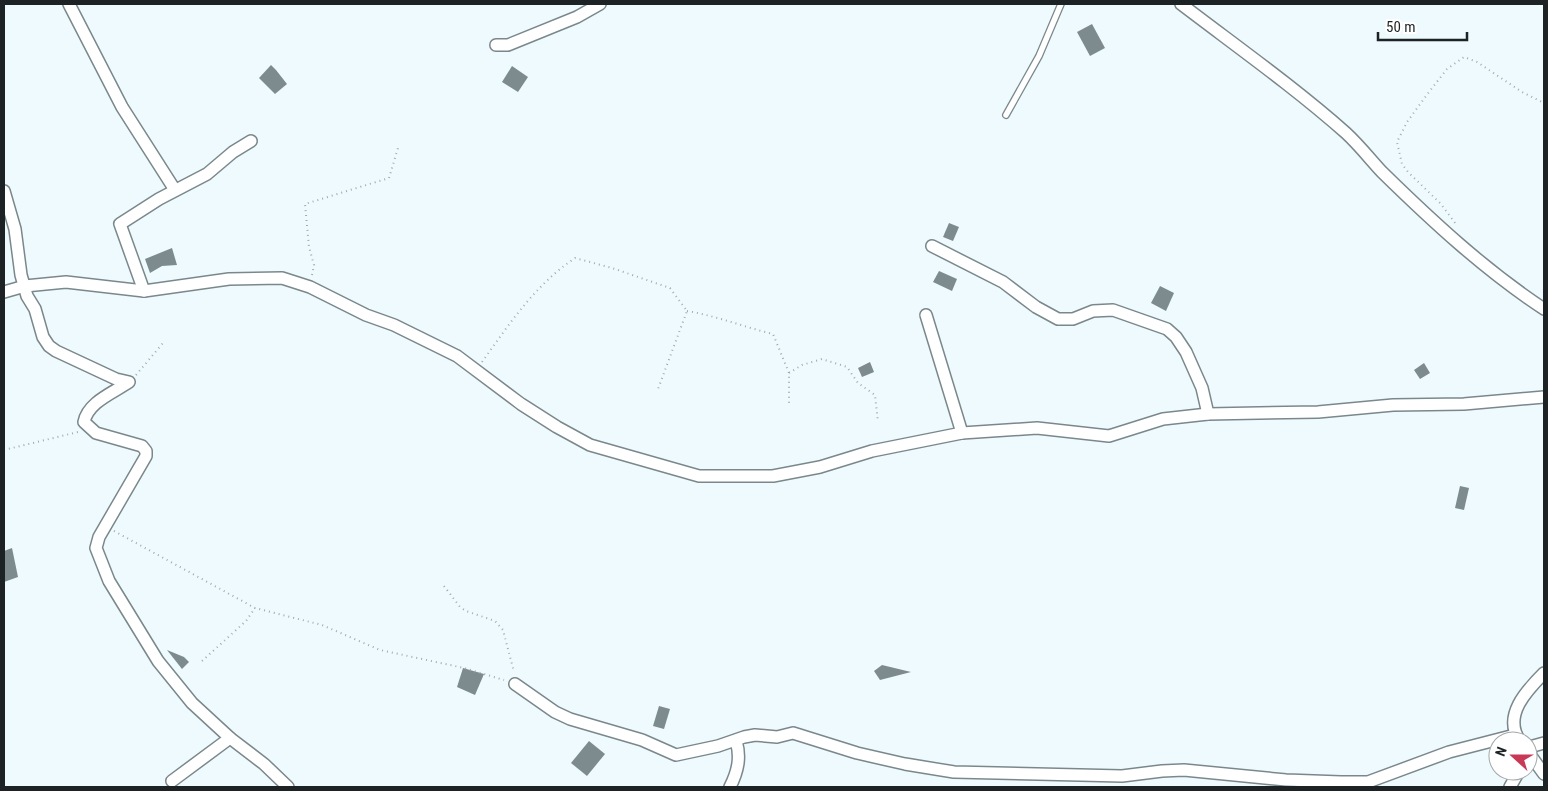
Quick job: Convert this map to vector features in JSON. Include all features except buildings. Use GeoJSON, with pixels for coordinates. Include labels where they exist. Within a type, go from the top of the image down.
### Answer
{"type":"FeatureCollection","features":[{"type":"Feature","properties":{"kind":"street"},"geometry":{"type":"LineString","coordinates":[[69,4],[122,107],[175,190]]}},
{"type":"Feature","properties":{"kind":"street"},"geometry":{"type":"LineString","coordinates":[[496,45],[508,44],[577,17],[600,4]]}},
{"type":"Feature","properties":{"kind":"street"},"geometry":{"type":"LineString","coordinates":[[1181,4],[1346,134],[1459,245],[1509,285],[1544,309]]}},
{"type":"Feature","properties":{"kind":"street"},"geometry":{"type":"LineString","coordinates":[[144,291],[120,224],[175,190],[206,174],[233,152],[251,141]]}},
{"type":"Feature","properties":{"kind":"street"},"geometry":{"type":"LineString","coordinates":[[4,191],[15,229],[21,275],[27,296],[35,309],[43,338],[56,351],[116,379],[129,382]]}},
{"type":"Feature","properties":{"kind":"street"},"geometry":{"type":"LineString","coordinates":[[932,246],[1003,282],[1036,307],[1058,319],[1073,319],[1093,311],[1113,310],[1167,329],[1176,337],[1186,352],[1202,388],[1208,414]]}},
{"type":"Feature","properties":{"kind":"street"},"geometry":{"type":"LineString","coordinates":[[4,292],[25,286],[66,282],[144,291],[238,279],[282,278],[310,287],[366,315],[394,325],[457,356],[521,404],[590,445],[699,476],[773,476],[820,467],[872,451],[962,433],[1037,428],[1109,436],[1163,419],[1208,414],[1318,412],[1393,405],[1464,404],[1544,397]]}},
{"type":"Feature","properties":{"kind":"street"},"geometry":{"type":"LineString","coordinates":[[926,315],[962,433]]}},
{"type":"Feature","properties":{"kind":"street"},"geometry":{"type":"LineString","coordinates":[[129,382],[91,406],[84,422],[96,433],[142,446],[146,451],[146,456],[99,537],[96,548],[109,581],[158,661],[192,703],[230,738],[264,764],[288,787]]}},
{"type":"Feature","properties":{"kind":"street"},"geometry":{"type":"LineString","coordinates":[[1515,731],[1514,716],[1518,705],[1524,695],[1544,673]]}},
{"type":"Feature","properties":{"kind":"street"},"geometry":{"type":"LineString","coordinates":[[515,684],[555,712],[635,738],[676,755],[755,735],[777,737],[793,733],[857,753],[905,764],[954,772],[1122,776],[1162,770],[1184,770],[1286,780],[1368,782],[1449,752],[1488,744]]}},
{"type":"Feature","properties":{"kind":"street"},"geometry":{"type":"LineString","coordinates":[[172,781],[230,738]]}},
{"type":"Feature","properties":{"kind":"street"},"geometry":{"type":"LineString","coordinates":[[730,787],[735,778],[740,753],[736,741]]}},
{"type":"Feature","properties":{"kind":"lane"},"geometry":{"type":"LineString","coordinates":[[1006,115],[1039,56],[1061,4]]}},
{"type":"Feature","properties":{"kind":"path"},"geometry":{"type":"LineString","coordinates":[[1454,223],[1441,204],[1408,172],[1402,164],[1398,152],[1397,142],[1402,132],[1429,92],[1447,70],[1464,57],[1485,67],[1522,92],[1544,103]]}},
{"type":"Feature","properties":{"kind":"path"},"geometry":{"type":"LineString","coordinates":[[310,287],[314,265],[309,247],[305,204],[389,178],[398,148]]}},
{"type":"Feature","properties":{"kind":"path"},"geometry":{"type":"LineString","coordinates":[[476,370],[522,306],[557,270],[575,258],[612,268],[670,288],[687,311],[709,315],[742,327],[773,334],[789,373],[789,403]]}},
{"type":"Feature","properties":{"kind":"path"},"geometry":{"type":"LineString","coordinates":[[658,389],[687,311]]}},
{"type":"Feature","properties":{"kind":"path"},"geometry":{"type":"LineString","coordinates":[[129,382],[144,367],[163,342]]}},
{"type":"Feature","properties":{"kind":"path"},"geometry":{"type":"LineString","coordinates":[[789,373],[802,365],[822,359],[847,367],[858,383],[875,395],[878,422]]}},
{"type":"Feature","properties":{"kind":"path"},"geometry":{"type":"LineString","coordinates":[[4,450],[77,432],[96,433]]}},
{"type":"Feature","properties":{"kind":"path"},"geometry":{"type":"LineString","coordinates":[[106,527],[255,608],[322,625],[380,650],[464,668],[515,684],[515,677],[503,630],[495,621],[460,607],[444,586]]}},
{"type":"Feature","properties":{"kind":"path"},"geometry":{"type":"LineString","coordinates":[[202,661],[246,621],[255,608]]}}]}
